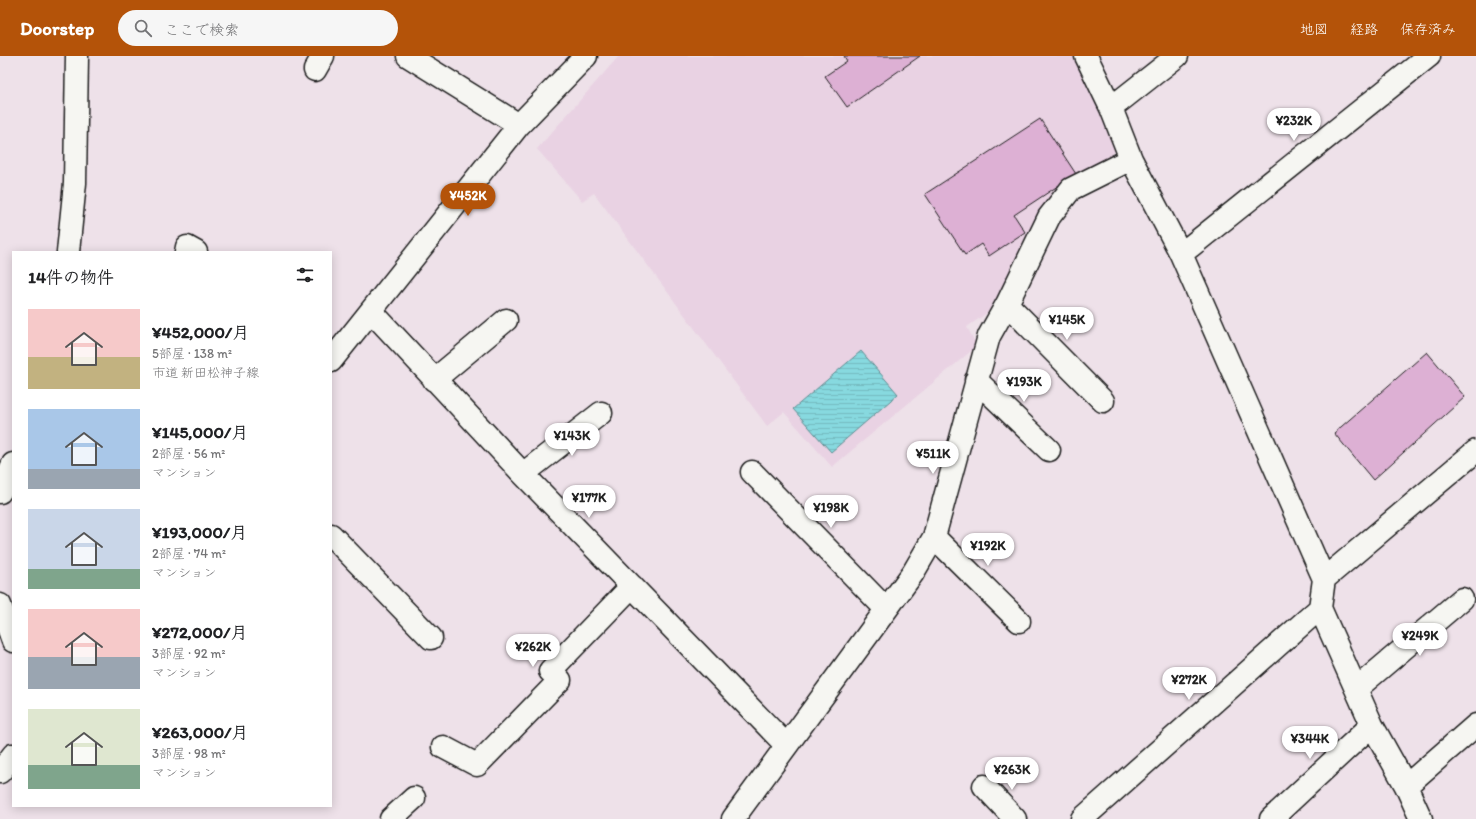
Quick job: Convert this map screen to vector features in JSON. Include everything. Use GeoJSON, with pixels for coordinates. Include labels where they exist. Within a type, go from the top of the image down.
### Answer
{"type":"FeatureCollection","features":[{"type":"Feature","properties":{"kind":"street"},"geometry":{"type":"LineString","coordinates":[[68,251],[75,183],[77,56]]}},
{"type":"Feature","properties":{"kind":"street"},"geometry":{"type":"LineString","coordinates":[[408,56],[519,125]]}},
{"type":"Feature","properties":{"kind":"street"},"geometry":{"type":"LineString","coordinates":[[332,360],[372,312],[519,125],[586,56]]}},
{"type":"Feature","properties":{"kind":"street"},"geometry":{"type":"LineString","coordinates":[[1086,56],[1111,108],[1131,159],[1181,254],[1324,579],[1320,608],[1372,725],[1406,786],[1421,819]]}},
{"type":"Feature","properties":{"kind":"street"},"geometry":{"type":"LineString","coordinates":[[1111,108],[1177,56]]}},
{"type":"Feature","properties":{"kind":"street"},"geometry":{"type":"LineString","coordinates":[[1181,254],[1429,56]]}},
{"type":"Feature","properties":{"kind":"street"},"geometry":{"type":"LineString","coordinates":[[733,819],[913,573],[934,537],[989,336],[1007,304],[1049,217],[1071,189],[1131,159]]}},
{"type":"Feature","properties":{"kind":"street"},"geometry":{"type":"LineString","coordinates":[[186,251],[188,247],[194,251]]}},
{"type":"Feature","properties":{"kind":"street"},"geometry":{"type":"LineString","coordinates":[[1007,304],[1103,402]]}},
{"type":"Feature","properties":{"kind":"street"},"geometry":{"type":"LineString","coordinates":[[372,312],[523,474],[786,745]]}},
{"type":"Feature","properties":{"kind":"street"},"geometry":{"type":"LineString","coordinates":[[434,380],[506,320]]}},
{"type":"Feature","properties":{"kind":"street"},"geometry":{"type":"LineString","coordinates":[[976,380],[1049,450]]}},
{"type":"Feature","properties":{"kind":"street"},"geometry":{"type":"LineString","coordinates":[[523,474],[601,413]]}},
{"type":"Feature","properties":{"kind":"street"},"geometry":{"type":"LineString","coordinates":[[1324,579],[1476,451]]}},
{"type":"Feature","properties":{"kind":"street"},"geometry":{"type":"LineString","coordinates":[[0,492],[12,466]]}},
{"type":"Feature","properties":{"kind":"street"},"geometry":{"type":"LineString","coordinates":[[752,472],[886,609]]}},
{"type":"Feature","properties":{"kind":"street"},"geometry":{"type":"LineString","coordinates":[[332,536],[431,638]]}},
{"type":"Feature","properties":{"kind":"street"},"geometry":{"type":"LineString","coordinates":[[934,537],[1019,621]]}},
{"type":"Feature","properties":{"kind":"street"},"geometry":{"type":"LineString","coordinates":[[443,747],[477,765],[560,680],[550,671],[632,586]]}},
{"type":"Feature","properties":{"kind":"street"},"geometry":{"type":"LineString","coordinates":[[1356,689],[1462,599]]}},
{"type":"Feature","properties":{"kind":"street"},"geometry":{"type":"LineString","coordinates":[[0,605],[12,638]]}},
{"type":"Feature","properties":{"kind":"street"},"geometry":{"type":"LineString","coordinates":[[1082,819],[1320,608]]}},
{"type":"Feature","properties":{"kind":"street"},"geometry":{"type":"LineString","coordinates":[[1271,819],[1372,725]]}},
{"type":"Feature","properties":{"kind":"street"},"geometry":{"type":"LineString","coordinates":[[1406,786],[1476,725]]}},
{"type":"Feature","properties":{"kind":"street"},"geometry":{"type":"LineString","coordinates":[[0,772],[12,757]]}},
{"type":"Feature","properties":{"kind":"street"},"geometry":{"type":"LineString","coordinates":[[984,786],[1015,819]]}},
{"type":"Feature","properties":{"kind":"street"},"geometry":{"type":"LineString","coordinates":[[391,819],[414,798]]}},
{"type":"Feature","properties":{"kind":"shaded area"},"geometry":{"type":"Polygon","coordinates":[[[619,56],[1076,56],[1117,146],[1107,165],[1086,176],[1001,303],[967,327],[977,346],[832,467],[784,412],[767,426],[594,193],[582,201],[537,149],[619,56]]]}},
{"type":"Feature","properties":{"kind":"water"},"geometry":{"type":"Polygon","coordinates":[[[861,351],[898,394],[831,452],[793,409],[861,351]]]}},
{"type":"Feature","properties":{"kind":"building"},"geometry":{"type":"Polygon","coordinates":[[[844,56],[920,56],[847,107],[825,76],[847,61],[844,56]]]}},
{"type":"Feature","properties":{"kind":"building"},"geometry":{"type":"Polygon","coordinates":[[[1040,119],[1076,174],[1014,215],[1025,232],[989,256],[981,244],[965,255],[925,194],[1040,119]]]}},
{"type":"Feature","properties":{"kind":"building"},"geometry":{"type":"Polygon","coordinates":[[[1427,352],[1465,397],[1373,480],[1334,433],[1427,352]]]}}]}
